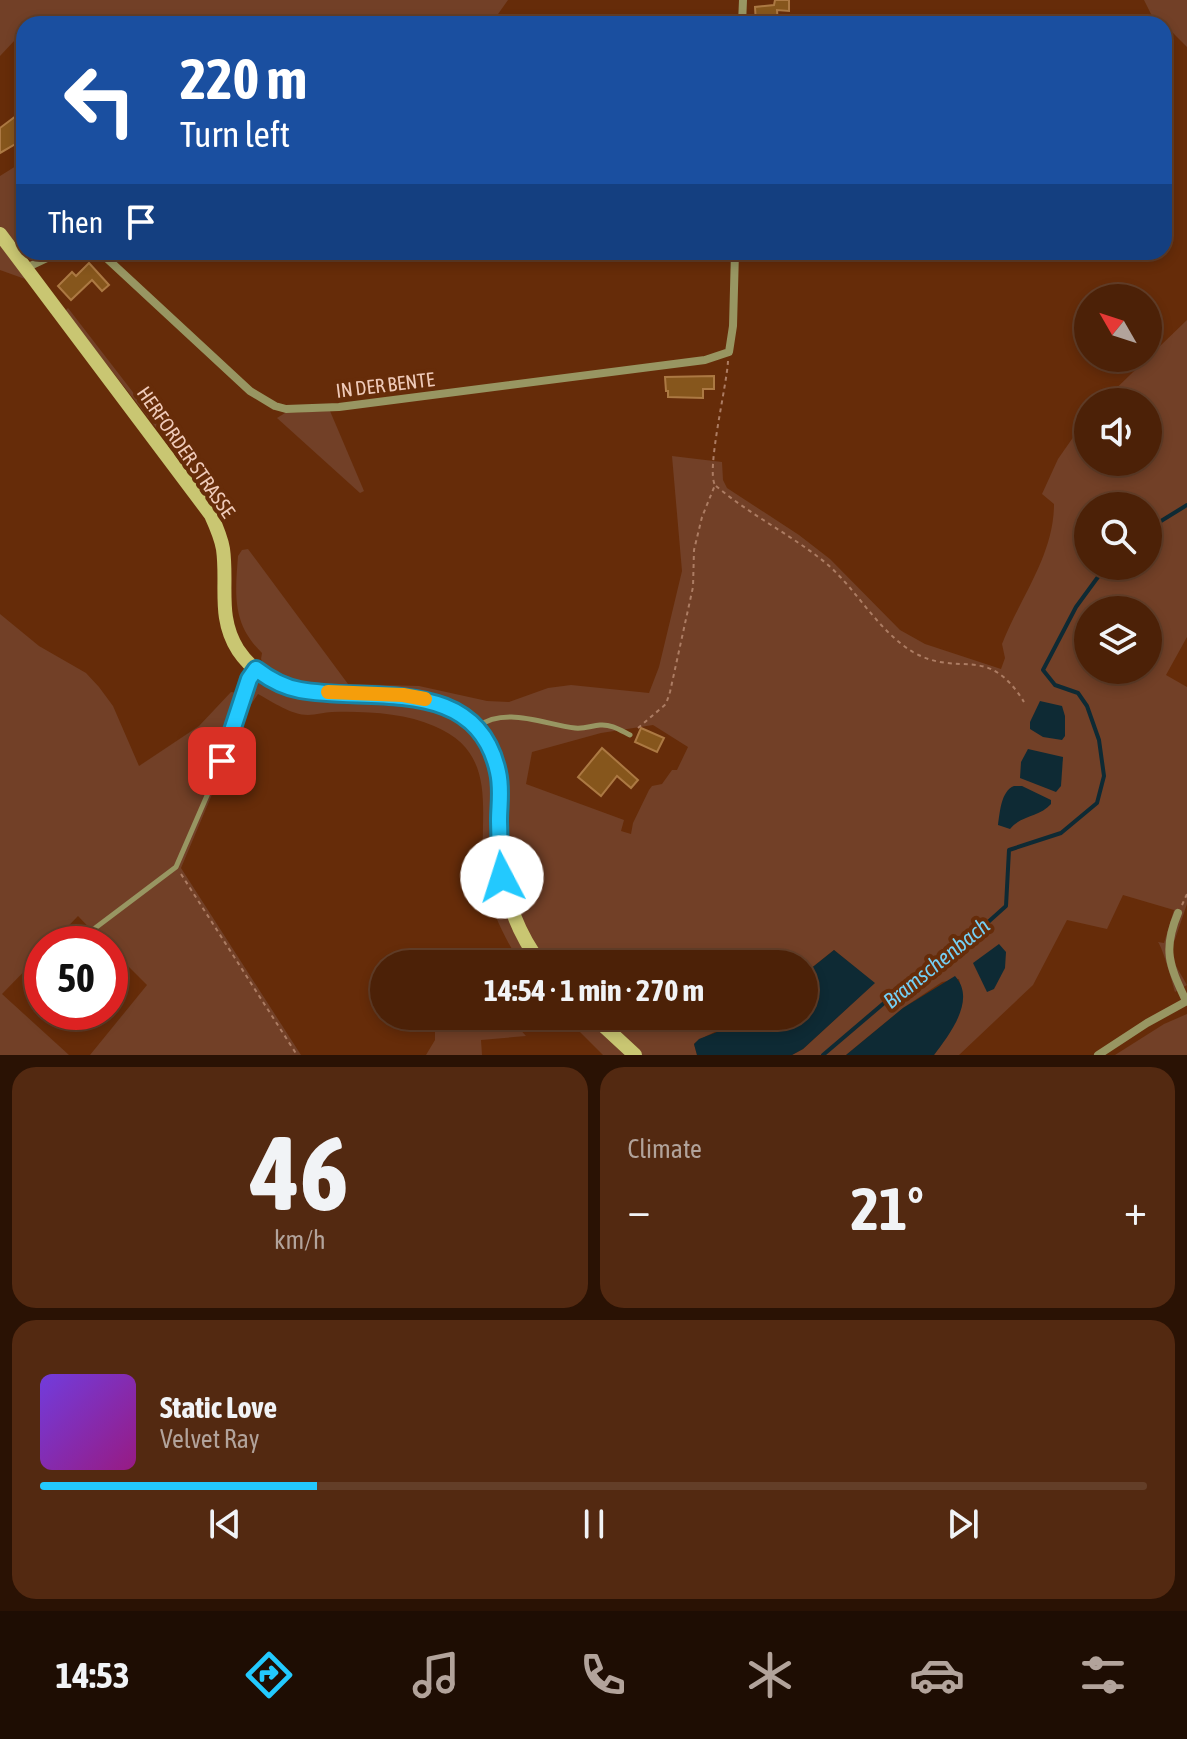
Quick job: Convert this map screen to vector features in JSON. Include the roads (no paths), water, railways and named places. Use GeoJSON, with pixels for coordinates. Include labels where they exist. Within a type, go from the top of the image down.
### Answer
{"type":"FeatureCollection","features":[{"type":"Feature","properties":{"kind":"main road","name":"HERFORDER STRASSE"},"geometry":{"type":"LineString","coordinates":[[0,234],[6,252],[26,268],[211,515],[223,547],[223,614],[237,648],[256,669],[270,680],[299,690],[403,695],[425,699],[455,712],[475,728],[489,747],[498,773],[499,851],[507,900],[531,950]]}},
{"type":"Feature","properties":{"kind":"main road"},"geometry":{"type":"LineString","coordinates":[[606,1030],[629,1054]]}},
{"type":"Feature","properties":{"kind":"street"},"geometry":{"type":"LineString","coordinates":[[26,268],[43,260]]}},
{"type":"Feature","properties":{"kind":"street","name":"IN DER BENTE"},"geometry":{"type":"LineString","coordinates":[[109,260],[250,391],[286,409],[339,407],[705,360],[729,352],[735,260]]}},
{"type":"Feature","properties":{"kind":"street"},"geometry":{"type":"LineString","coordinates":[[1098,1055],[1187,1001],[1173,972],[1167,948],[1178,913]]}},
{"type":"Feature","properties":{"kind":"lane"},"geometry":{"type":"LineString","coordinates":[[98,926],[176,867],[222,761],[249,679],[256,669]]}},
{"type":"Feature","properties":{"kind":"lane"},"geometry":{"type":"LineString","coordinates":[[475,728],[497,717],[535,719],[572,728],[610,726],[630,735]]}},
{"type":"Feature","properties":{"kind":"water"},"geometry":{"type":"Polygon","coordinates":[[[1040,701],[1062,706],[1065,736],[1062,740],[1043,737],[1030,729],[1040,701]]]}},
{"type":"Feature","properties":{"kind":"water"},"geometry":{"type":"Polygon","coordinates":[[[1028,749],[1063,757],[1061,786],[1056,792],[1020,778],[1021,762],[1028,749]]]}},
{"type":"Feature","properties":{"kind":"water"},"geometry":{"type":"Polygon","coordinates":[[[1014,786],[1022,786],[1051,800],[1051,804],[1010,829],[998,825],[1006,792],[1014,786]]]}},
{"type":"Feature","properties":{"kind":"water"},"geometry":{"type":"Polygon","coordinates":[[[999,944],[1006,952],[1005,968],[994,989],[987,992],[973,963],[999,944]]]}},
{"type":"Feature","properties":{"kind":"water"},"geometry":{"type":"Polygon","coordinates":[[[834,950],[875,983],[803,1049],[792,1055],[697,1055],[694,1044],[699,1039],[722,1030],[818,1030],[818,963],[834,950]]]}},
{"type":"Feature","properties":{"kind":"water"},"geometry":{"type":"Polygon","coordinates":[[[955,976],[961,985],[962,1006],[953,1028],[934,1055],[846,1055],[903,1008],[955,976]]]}},
{"type":"Feature","properties":{"kind":"waterway","name":"Bramschenbach"},"geometry":{"type":"LineString","coordinates":[[1162,520],[1187,505]]}},
{"type":"Feature","properties":{"kind":"waterway","name":"Bramschenbach"},"geometry":{"type":"LineString","coordinates":[[823,1055],[904,986],[967,941],[1006,906],[1009,850],[1061,833],[1097,803],[1104,776],[1099,740],[1087,706],[1078,693],[1055,685],[1043,670],[1076,607],[1096,580]]}}]}
